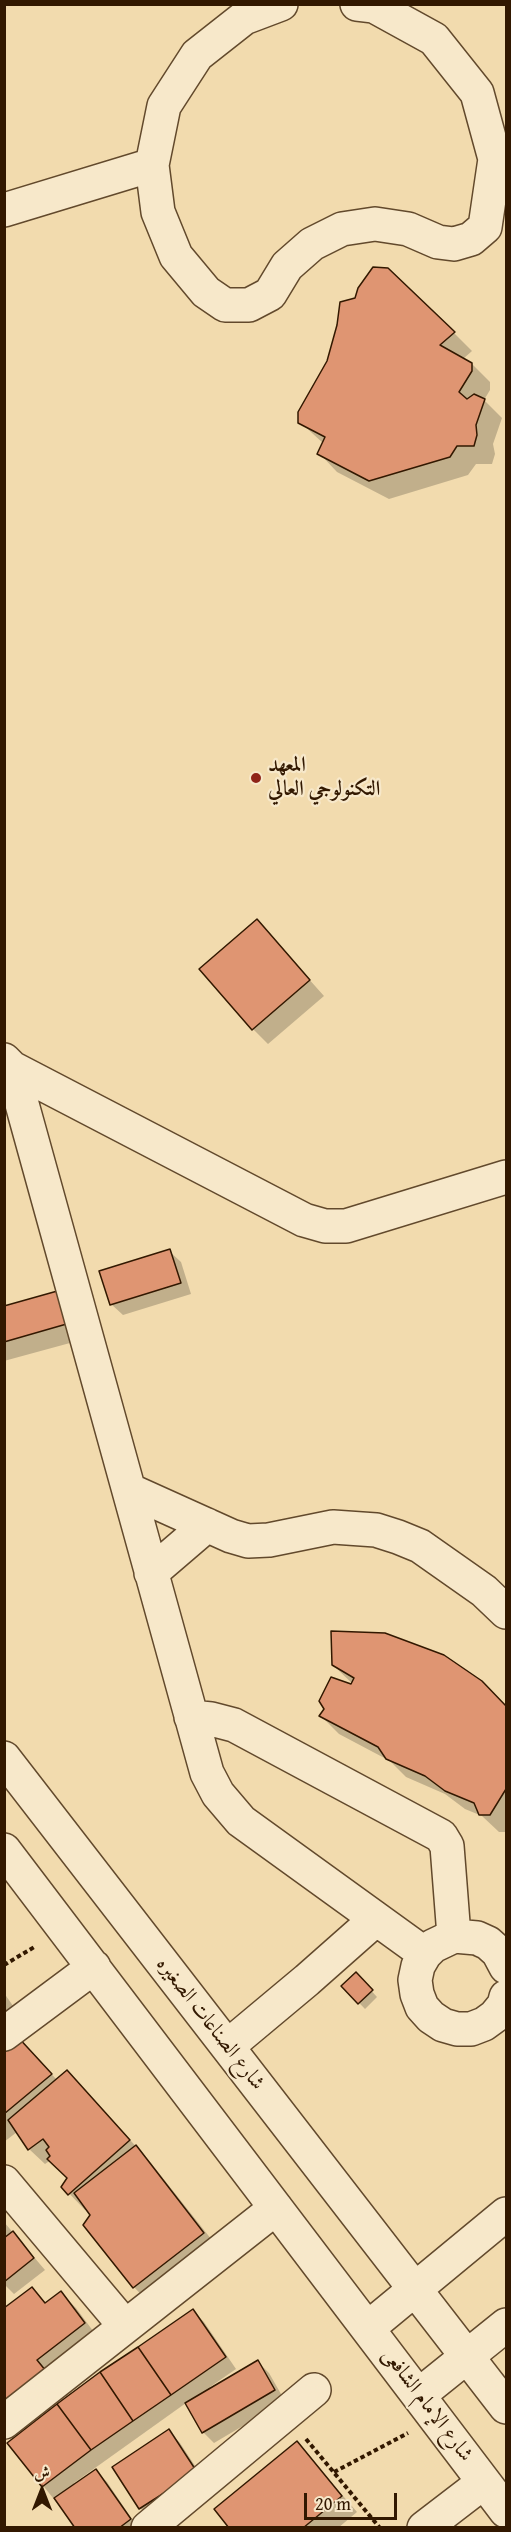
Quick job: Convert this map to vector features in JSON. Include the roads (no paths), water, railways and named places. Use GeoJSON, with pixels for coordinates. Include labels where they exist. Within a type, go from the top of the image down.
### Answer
{"type":"FeatureCollection","features":[{"type":"Feature","properties":{"kind":"street"},"geometry":{"type":"LineString","coordinates":[[282,4],[242,11],[197,55],[164,106],[152,165],[158,212],[176,256],[206,292],[225,305],[249,305],[270,294],[287,266],[312,244],[342,229],[375,224],[408,229],[438,242],[454,244],[471,239],[484,227],[495,159],[477,93],[434,39],[374,6],[357,4]]}},
{"type":"Feature","properties":{"kind":"street"},"geometry":{"type":"LineString","coordinates":[[4,210],[152,165]]}},
{"type":"Feature","properties":{"kind":"street"},"geometry":{"type":"LineString","coordinates":[[8,1064],[304,1220],[325,1226],[346,1226],[507,1177]]}},
{"type":"Feature","properties":{"kind":"street"},"geometry":{"type":"LineString","coordinates":[[8,1064],[207,1773],[218,1794],[235,1814],[425,1954]]}},
{"type":"Feature","properties":{"kind":"street"},"geometry":{"type":"LineString","coordinates":[[129,1490],[248,1541],[269,1540],[333,1527],[365,1529],[398,1537],[420,1546],[484,1591],[507,1612]]}},
{"type":"Feature","properties":{"kind":"street"},"geometry":{"type":"LineString","coordinates":[[151,1573],[207,1525]]}},
{"type":"Feature","properties":{"kind":"street"},"geometry":{"type":"LineString","coordinates":[[191,1718],[212,1719],[234,1725],[441,1836],[447,1846],[454,1936]]}},
{"type":"Feature","properties":{"kind":"street","name":"شارع الصناعات الصغيره"},"geometry":{"type":"LineString","coordinates":[[4,1758],[416,2289]]}},
{"type":"Feature","properties":{"kind":"street"},"geometry":{"type":"LineString","coordinates":[[4,1850],[368,2328],[507,2214]]}},
{"type":"Feature","properties":{"kind":"street"},"geometry":{"type":"LineString","coordinates":[[228,2046],[308,1980],[376,1919]]}},
{"type":"Feature","properties":{"kind":"street"},"geometry":{"type":"LineString","coordinates":[[500,1946],[477,1938],[454,1936],[443,1940],[425,1954],[418,1966],[417,1994],[422,2007],[431,2017],[443,2025],[457,2028],[471,2028],[484,2024],[495,2016],[507,1997]]}},
{"type":"Feature","properties":{"kind":"street"},"geometry":{"type":"LineString","coordinates":[[4,2034],[94,1967]]}},
{"type":"Feature","properties":{"kind":"street"},"geometry":{"type":"LineString","coordinates":[[4,2182],[125,2326]]}},
{"type":"Feature","properties":{"kind":"street"},"geometry":{"type":"LineString","coordinates":[[4,2422],[276,2208]]}},
{"type":"Feature","properties":{"kind":"street"},"geometry":{"type":"LineString","coordinates":[[416,2289],[507,2407]]}},
{"type":"Feature","properties":{"kind":"street"},"geometry":{"type":"LineString","coordinates":[[428,2406],[468,2357],[507,2325]]}},
{"type":"Feature","properties":{"kind":"street","name":"شارع الإمام الشافعى"},"geometry":{"type":"LineString","coordinates":[[368,2328],[507,2511]]}},
{"type":"Feature","properties":{"kind":"street"},"geometry":{"type":"LineString","coordinates":[[148,2528],[314,2390]]}},
{"type":"Feature","properties":{"kind":"street"},"geometry":{"type":"LineString","coordinates":[[424,2528],[484,2482]]}},
{"type":"Feature","properties":{"kind":"place","name":"المعهد التكنولوجي العالي"},"geometry":{"type":"Point","coordinates":[256,778]}}]}
